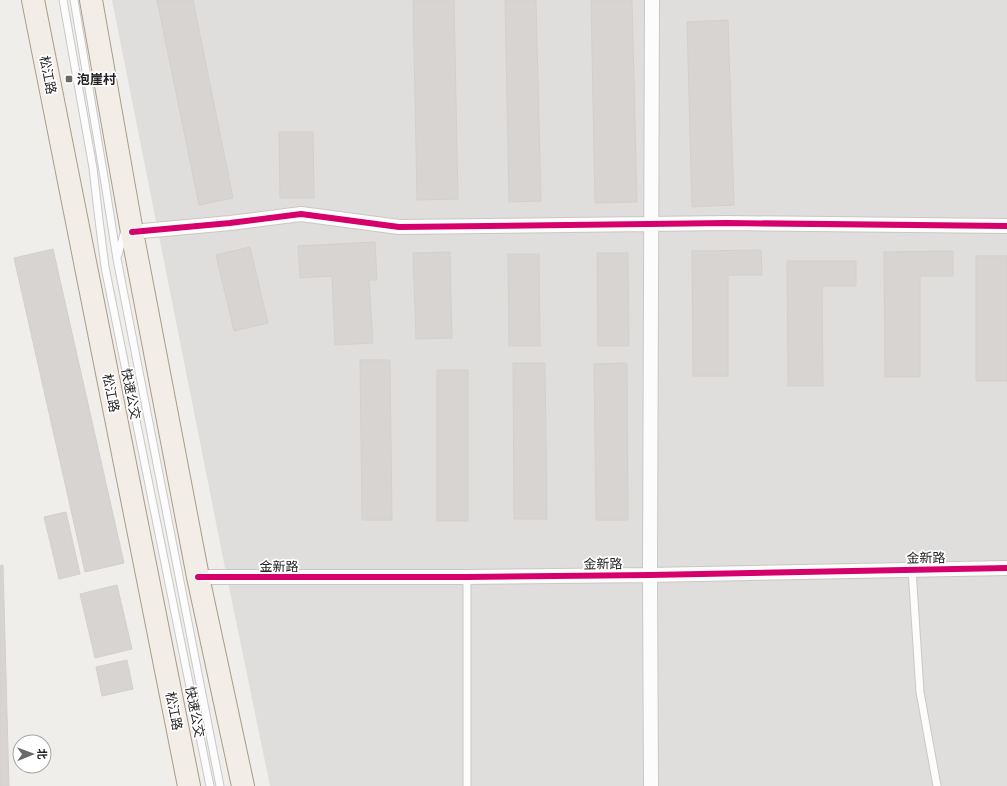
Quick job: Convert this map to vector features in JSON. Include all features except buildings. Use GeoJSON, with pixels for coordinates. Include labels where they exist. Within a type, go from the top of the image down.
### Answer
{"type":"FeatureCollection","features":[{"type":"Feature","properties":{"kind":"main road","name":"松江路"},"geometry":{"type":"LineString","coordinates":[[33,0],[189,786]]}},
{"type":"Feature","properties":{"kind":"main road"},"geometry":{"type":"LineString","coordinates":[[91,0],[131,223],[198,577],[243,786]]}},
{"type":"Feature","properties":{"kind":"street"},"geometry":{"type":"LineString","coordinates":[[651,786],[650,575],[652,0]]}},
{"type":"Feature","properties":{"kind":"street"},"geometry":{"type":"LineString","coordinates":[[131,223],[230,223],[301,214],[399,227],[727,223],[1007,226]]}},
{"type":"Feature","properties":{"kind":"street","name":"金新路"},"geometry":{"type":"LineString","coordinates":[[198,577],[650,575],[1007,568]]}},
{"type":"Feature","properties":{"kind":"lane","name":"快速公交"},"geometry":{"type":"LineString","coordinates":[[63,0],[93,168],[98,220],[105,267],[210,786]]}},
{"type":"Feature","properties":{"kind":"lane","name":"快速公交"},"geometry":{"type":"LineString","coordinates":[[74,0],[117,259],[220,786]]}},
{"type":"Feature","properties":{"kind":"lane"},"geometry":{"type":"LineString","coordinates":[[117,259],[131,223]]}},
{"type":"Feature","properties":{"kind":"lane"},"geometry":{"type":"LineString","coordinates":[[912,569],[920,692],[937,786]]}},
{"type":"Feature","properties":{"kind":"lane"},"geometry":{"type":"LineString","coordinates":[[467,577],[467,786]]}},
{"type":"Feature","properties":{"kind":"shaded area"},"geometry":{"type":"Polygon","coordinates":[[[112,0],[1007,0],[1007,786],[270,786],[112,0]]]}},
{"type":"Feature","properties":{"kind":"cycle path"},"geometry":{"type":"LineString","coordinates":[[132,232],[230,223],[301,214],[399,227],[727,223],[1007,226]]}},
{"type":"Feature","properties":{"kind":"cycle path"},"geometry":{"type":"LineString","coordinates":[[198,577],[650,575],[1007,568]]}},
{"type":"Feature","properties":{"kind":"place","name":"泡崖村"},"geometry":{"type":"Point","coordinates":[69,79]}}]}
